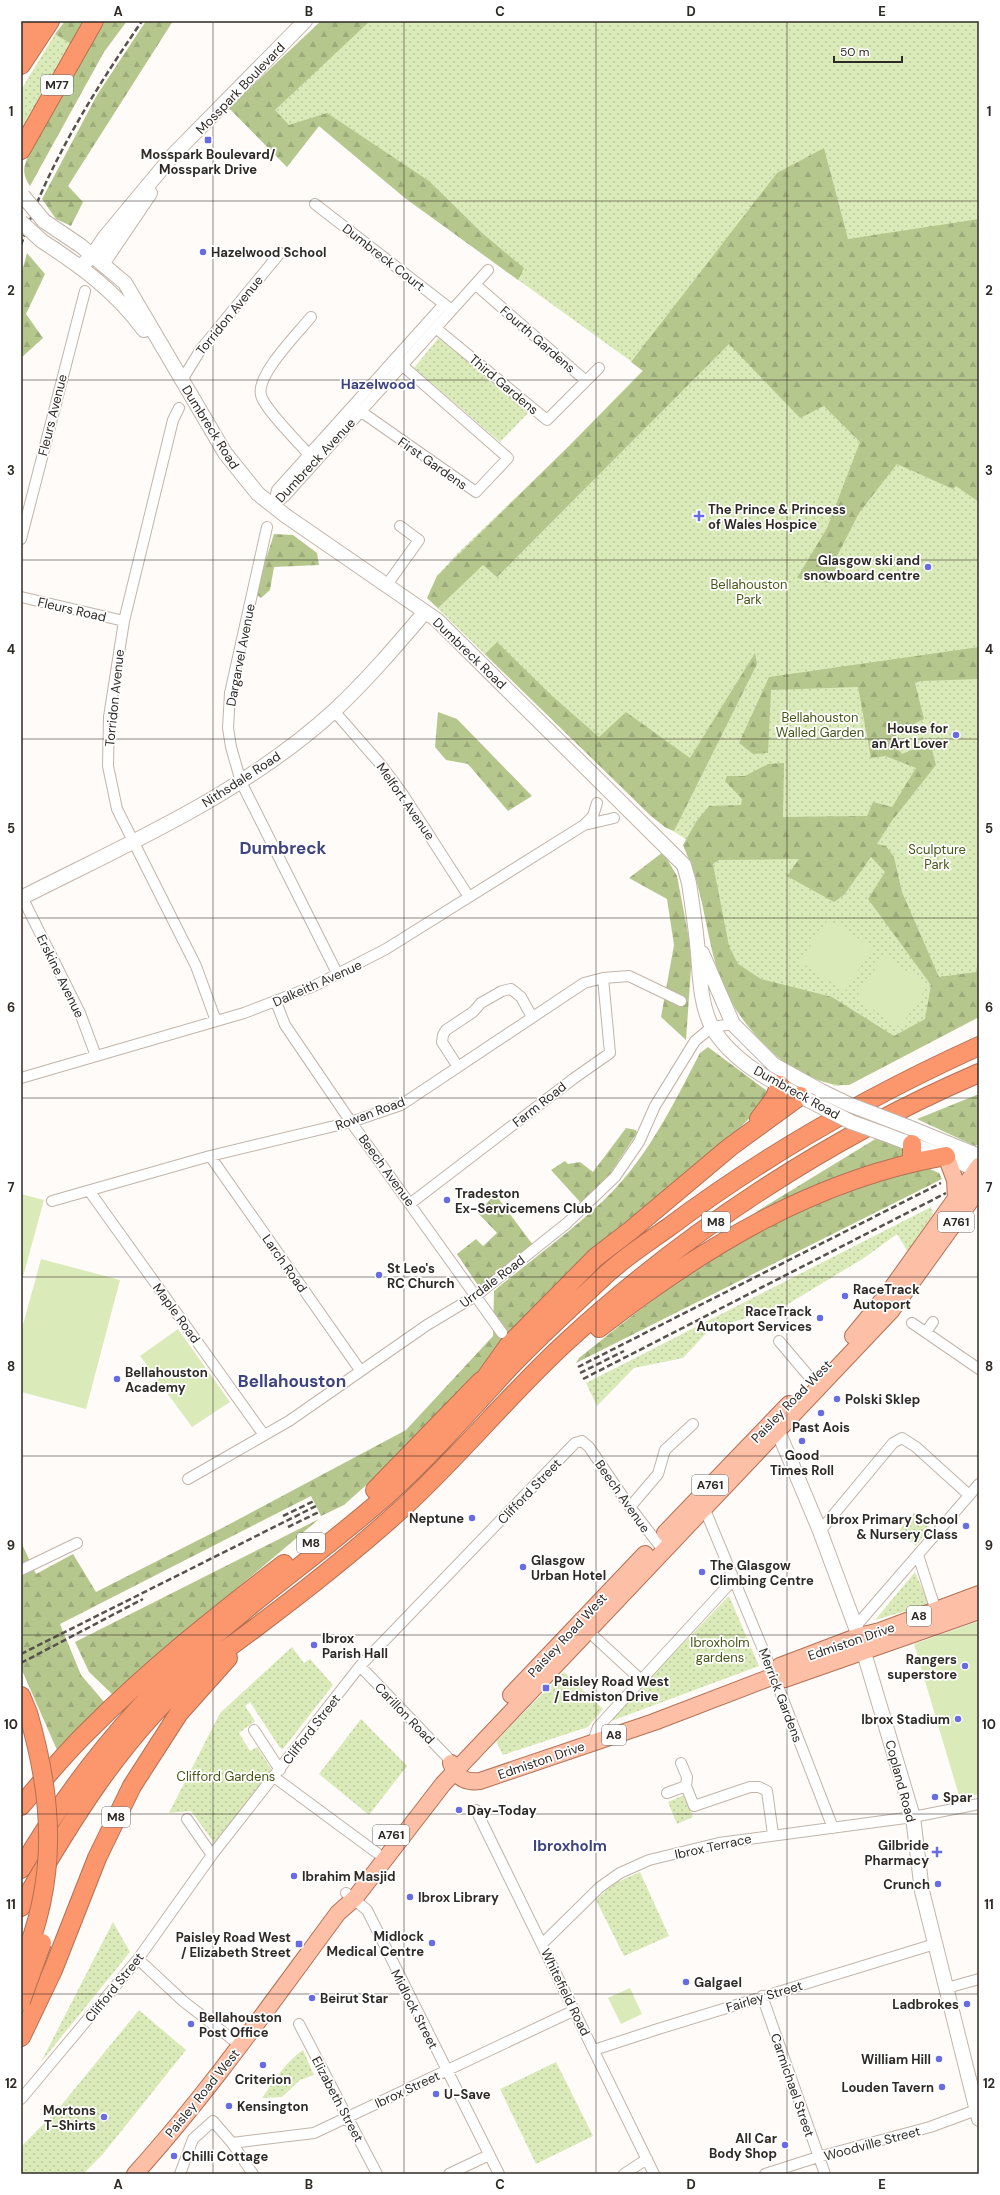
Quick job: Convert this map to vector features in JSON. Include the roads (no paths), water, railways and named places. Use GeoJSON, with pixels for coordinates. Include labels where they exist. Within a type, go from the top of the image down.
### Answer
{"type":"FeatureCollection","features":[{"type":"Feature","properties":{"kind":"highway"},"geometry":{"type":"LineString","coordinates":[[21,27],[25,21]]}},
{"type":"Feature","properties":{"kind":"highway"},"geometry":{"type":"LineString","coordinates":[[21,42],[34,21]]}},
{"type":"Feature","properties":{"kind":"highway"},"geometry":{"type":"LineString","coordinates":[[21,64],[50,21]]}},
{"type":"Feature","properties":{"kind":"highway","name":"M77"},"geometry":{"type":"LineString","coordinates":[[21,150],[94,21]]}},
{"type":"Feature","properties":{"kind":"highway","name":"M8"},"geometry":{"type":"LineString","coordinates":[[21,1869],[75,1784],[138,1707],[205,1643],[348,1529],[417,1467],[508,1369],[600,1280],[690,1211],[780,1151],[889,1089],[979,1046]]}},
{"type":"Feature","properties":{"kind":"highway","name":"M8"},"geometry":{"type":"LineString","coordinates":[[21,1907],[73,1820],[124,1750],[168,1700],[198,1671],[348,1556],[407,1504],[563,1344],[630,1287],[705,1229],[770,1185],[850,1137],[931,1094],[979,1073]]}},
{"type":"Feature","properties":{"kind":"highway"},"geometry":{"type":"LineString","coordinates":[[746,1135],[768,1110],[780,1085]]}},
{"type":"Feature","properties":{"kind":"highway"},"geometry":{"type":"LineString","coordinates":[[486,1377],[508,1346],[596,1257],[630,1232],[746,1135],[811,1094]]}},
{"type":"Feature","properties":{"kind":"highway"},"geometry":{"type":"LineString","coordinates":[[909,1163],[912,1157],[912,1144]]}},
{"type":"Feature","properties":{"kind":"highway","name":"M8"},"geometry":{"type":"LineString","coordinates":[[488,1422],[607,1322],[665,1278],[734,1234],[808,1198],[909,1163],[946,1156]]}},
{"type":"Feature","properties":{"kind":"highway","name":"M8"},"geometry":{"type":"LineString","coordinates":[[21,1806],[71,1748],[122,1698],[223,1611],[339,1521],[382,1484],[486,1377],[544,1320],[573,1295],[600,1280]]}},
{"type":"Feature","properties":{"kind":"highway","name":"M8"},"geometry":{"type":"LineString","coordinates":[[21,2037],[53,1970],[97,1858],[132,1786],[179,1714],[259,1625]]}},
{"type":"Feature","properties":{"kind":"highway"},"geometry":{"type":"LineString","coordinates":[[21,1696],[28,1713],[39,1751],[55,1831],[55,1871],[51,1902],[42,1940],[21,2001]]}},
{"type":"Feature","properties":{"kind":"highway"},"geometry":{"type":"LineString","coordinates":[[21,1966],[34,1929],[45,1881],[48,1843],[45,1784]]}},
{"type":"Feature","properties":{"kind":"main road","name":"Mosspark Boulevard"},"geometry":{"type":"LineString","coordinates":[[97,260],[105,237],[174,154],[305,21]]}},
{"type":"Feature","properties":{"kind":"main road","name":"Mosspark Boulevard"},"geometry":{"type":"LineString","coordinates":[[97,260],[137,214],[174,154]]}},
{"type":"Feature","properties":{"kind":"main road","name":"Dumbreck Road"},"geometry":{"type":"LineString","coordinates":[[22,195],[44,221],[119,277],[132,293],[225,453],[252,489],[273,506],[437,620],[684,865],[689,883],[697,942],[702,998],[712,1026],[732,1051],[744,1062],[780,1085],[848,1104],[908,1127],[978,1165]]}},
{"type":"Feature","properties":{"kind":"main road","name":"Dumbreck Road"},"geometry":{"type":"LineString","coordinates":[[21,222],[42,241],[81,266],[126,306],[182,380]]}},
{"type":"Feature","properties":{"kind":"main road"},"geometry":{"type":"LineString","coordinates":[[74,242],[86,244],[96,242],[105,237]]}},
{"type":"Feature","properties":{"kind":"main road"},"geometry":{"type":"LineString","coordinates":[[81,266],[97,260]]}},
{"type":"Feature","properties":{"kind":"main road","name":"Nithsdale Road"},"geometry":{"type":"LineString","coordinates":[[22,898],[132,841],[240,782],[276,758],[334,711],[378,667],[425,612]]}},
{"type":"Feature","properties":{"kind":"main road","name":"Dumbreck Road"},"geometry":{"type":"LineString","coordinates":[[697,942],[733,1024],[774,1065],[811,1094],[851,1122],[946,1156],[978,1165]]}},
{"type":"Feature","properties":{"kind":"main road"},"geometry":{"type":"LineString","coordinates":[[908,1127],[912,1144]]}},
{"type":"Feature","properties":{"kind":"main road"},"geometry":{"type":"LineString","coordinates":[[946,1156],[955,1180],[956,1198]]}},
{"type":"Feature","properties":{"kind":"main road","name":"Paisley Road West"},"geometry":{"type":"LineString","coordinates":[[135,2174],[176,2127],[240,2046],[338,1914],[377,1853],[555,1648],[660,1546],[701,1503],[876,1310],[978,1165]]}},
{"type":"Feature","properties":{"kind":"main road","name":"Paisley Road West"},"geometry":{"type":"LineString","coordinates":[[701,1503],[778,1431],[891,1311],[979,1189]]}},
{"type":"Feature","properties":{"kind":"main road","name":"Copland Road"},"geometry":{"type":"LineString","coordinates":[[778,1431],[820,1530],[864,1651],[913,1817],[922,1891],[978,2113]]}},
{"type":"Feature","properties":{"kind":"main road","name":"Paisley Road West"},"geometry":{"type":"LineString","coordinates":[[350,1895],[443,1784],[452,1767],[587,1630],[660,1546]]}},
{"type":"Feature","properties":{"kind":"main road","name":"Edmiston Drive"},"geometry":{"type":"LineString","coordinates":[[452,1767],[463,1780],[480,1781],[654,1722],[774,1676],[785,1679],[864,1651],[938,1618],[979,1594]]}},
{"type":"Feature","properties":{"kind":"main road","name":"Edmiston Drive"},"geometry":{"type":"LineString","coordinates":[[774,1676],[780,1666],[857,1631],[880,1631],[938,1618],[979,1611]]}},
{"type":"Feature","properties":{"kind":"street","name":"Dumbreck Court"},"geometry":{"type":"LineString","coordinates":[[315,204],[453,311]]}},
{"type":"Feature","properties":{"kind":"street","name":"Torridon Avenue"},"geometry":{"type":"LineString","coordinates":[[182,380],[201,349],[280,253]]}},
{"type":"Feature","properties":{"kind":"street","name":"Dumbreck Avenue"},"geometry":{"type":"LineString","coordinates":[[356,409],[403,366],[488,270]]}},
{"type":"Feature","properties":{"kind":"street","name":"Fourth Gardens"},"geometry":{"type":"LineString","coordinates":[[476,285],[586,381],[599,368]]}},
{"type":"Feature","properties":{"kind":"street","name":"Fleurs Avenue"},"geometry":{"type":"LineString","coordinates":[[21,539],[66,359],[85,291]]}},
{"type":"Feature","properties":{"kind":"street","name":"Dumbreck Avenue"},"geometry":{"type":"LineString","coordinates":[[273,506],[277,490],[312,458],[356,409],[395,359],[444,304]]}},
{"type":"Feature","properties":{"kind":"street"},"geometry":{"type":"LineString","coordinates":[[310,317],[264,376],[260,390],[263,399],[270,410],[312,458]]}},
{"type":"Feature","properties":{"kind":"street","name":"Third Gardens"},"geometry":{"type":"LineString","coordinates":[[437,329],[547,420],[586,381]]}},
{"type":"Feature","properties":{"kind":"street"},"geometry":{"type":"LineString","coordinates":[[395,359],[403,366]]}},
{"type":"Feature","properties":{"kind":"street","name":"First Gardens"},"geometry":{"type":"LineString","coordinates":[[356,409],[476,492],[508,458],[403,366]]}},
{"type":"Feature","properties":{"kind":"street","name":"Torridon Avenue"},"geometry":{"type":"LineString","coordinates":[[178,408],[173,420],[124,621],[109,717],[108,766],[113,797],[132,841],[196,966],[216,1021]]}},
{"type":"Feature","properties":{"kind":"street"},"geometry":{"type":"LineString","coordinates":[[386,586],[419,540],[400,526]]}},
{"type":"Feature","properties":{"kind":"street","name":"Dargarvel Avenue"},"geometry":{"type":"LineString","coordinates":[[267,527],[228,708],[231,747],[240,782],[338,975]]}},
{"type":"Feature","properties":{"kind":"street","name":"Fleurs Road"},"geometry":{"type":"LineString","coordinates":[[21,597],[124,621]]}},
{"type":"Feature","properties":{"kind":"street","name":"Melfort Avenue"},"geometry":{"type":"LineString","coordinates":[[334,711],[402,793],[429,832],[469,897]]}},
{"type":"Feature","properties":{"kind":"street","name":"Dalkeith Avenue"},"geometry":{"type":"LineString","coordinates":[[21,1078],[276,1002],[338,975],[386,949],[584,825],[593,816],[597,803]]}},
{"type":"Feature","properties":{"kind":"street","name":"Dalkeith Avenue"},"geometry":{"type":"LineString","coordinates":[[584,825],[614,818]]}},
{"type":"Feature","properties":{"kind":"street","name":"Erskine Avenue"},"geometry":{"type":"LineString","coordinates":[[22,898],[80,1013],[96,1056]]}},
{"type":"Feature","properties":{"kind":"street","name":"Rowan Road"},"geometry":{"type":"LineString","coordinates":[[52,1201],[90,1192],[210,1156],[352,1122],[401,1105],[584,983],[603,978],[629,976],[681,1000]]}},
{"type":"Feature","properties":{"kind":"street","name":"Farm Road"},"geometry":{"type":"LineString","coordinates":[[411,1203],[573,1079],[610,1053],[603,978]]}},
{"type":"Feature","properties":{"kind":"street"},"geometry":{"type":"LineString","coordinates":[[458,1067],[442,1042],[443,1035],[446,1030],[473,1012],[481,1003],[502,991],[511,989],[521,997],[532,1017]]}},
{"type":"Feature","properties":{"kind":"street","name":"Beech Avenue"},"geometry":{"type":"LineString","coordinates":[[276,1002],[285,1025],[352,1122],[477,1295],[502,1333]]}},
{"type":"Feature","properties":{"kind":"street"},"geometry":{"type":"LineString","coordinates":[[712,1026],[733,1024]]}},
{"type":"Feature","properties":{"kind":"street","name":"Urrdale Road"},"geometry":{"type":"LineString","coordinates":[[188,1479],[311,1407],[360,1370],[427,1325],[477,1295],[567,1223],[615,1177],[639,1142],[655,1106],[695,1041],[712,1026]]}},
{"type":"Feature","properties":{"kind":"street","name":"Larch Road"},"geometry":{"type":"LineString","coordinates":[[210,1156],[360,1370]]}},
{"type":"Feature","properties":{"kind":"street","name":"Maple Road"},"geometry":{"type":"LineString","coordinates":[[90,1192],[264,1435]]}},
{"type":"Feature","properties":{"kind":"street"},"geometry":{"type":"LineString","coordinates":[[926,1332],[933,1322]]}},
{"type":"Feature","properties":{"kind":"street"},"geometry":{"type":"LineString","coordinates":[[912,1323],[979,1369]]}},
{"type":"Feature","properties":{"kind":"street"},"geometry":{"type":"LineString","coordinates":[[779,1341],[812,1380]]}},
{"type":"Feature","properties":{"kind":"street"},"geometry":{"type":"LineString","coordinates":[[630,1507],[658,1474],[665,1450],[693,1424]]}},
{"type":"Feature","properties":{"kind":"street"},"geometry":{"type":"LineString","coordinates":[[820,1530],[893,1443],[902,1438],[916,1447],[969,1495]]}},
{"type":"Feature","properties":{"kind":"street","name":"Beech Avenue"},"geometry":{"type":"LineString","coordinates":[[582,1441],[600,1461],[630,1507],[660,1546]]}},
{"type":"Feature","properties":{"kind":"street","name":"Clifford Street"},"geometry":{"type":"LineString","coordinates":[[21,2099],[138,1959],[212,1854],[277,1774],[360,1666],[572,1446],[582,1441]]}},
{"type":"Feature","properties":{"kind":"street"},"geometry":{"type":"LineString","coordinates":[[857,1631],[918,1555],[979,1484]]}},
{"type":"Feature","properties":{"kind":"street","name":"Merrick Gardens"},"geometry":{"type":"LineString","coordinates":[[701,1503],[774,1676],[833,1828]]}},
{"type":"Feature","properties":{"kind":"street"},"geometry":{"type":"LineString","coordinates":[[21,1570],[77,1543]]}},
{"type":"Feature","properties":{"kind":"street"},"geometry":{"type":"LineString","coordinates":[[918,1555],[938,1618]]}},
{"type":"Feature","properties":{"kind":"street"},"geometry":{"type":"LineString","coordinates":[[593,1742],[598,1727],[640,1679],[734,1579]]}},
{"type":"Feature","properties":{"kind":"street"},"geometry":{"type":"LineString","coordinates":[[587,1630],[640,1679]]}},
{"type":"Feature","properties":{"kind":"street","name":"Carillon Road"},"geometry":{"type":"LineString","coordinates":[[360,1666],[452,1767]]}},
{"type":"Feature","properties":{"kind":"street"},"geometry":{"type":"LineString","coordinates":[[254,1730],[277,1774],[377,1853]]}},
{"type":"Feature","properties":{"kind":"street"},"geometry":{"type":"LineString","coordinates":[[681,1763],[687,1777],[686,1786],[694,1806],[750,1787],[759,1787],[767,1791],[773,1834]]}},
{"type":"Feature","properties":{"kind":"street"},"geometry":{"type":"LineString","coordinates":[[666,1793],[686,1786]]}},
{"type":"Feature","properties":{"kind":"street","name":"Ibrox Terrace"},"geometry":{"type":"LineString","coordinates":[[542,1944],[600,1887],[629,1869],[649,1860],[702,1846],[773,1834],[833,1828],[913,1817],[979,1804]]}},
{"type":"Feature","properties":{"kind":"street","name":"Whitefield Road"},"geometry":{"type":"LineString","coordinates":[[476,1810],[576,2010],[654,2174]]}},
{"type":"Feature","properties":{"kind":"street"},"geometry":{"type":"LineString","coordinates":[[187,1819],[212,1854]]}},
{"type":"Feature","properties":{"kind":"street","name":"Midlock Street"},"geometry":{"type":"LineString","coordinates":[[350,1895],[367,1910],[446,2071],[499,2174]]}},
{"type":"Feature","properties":{"kind":"street","name":"Fairley Street"},"geometry":{"type":"LineString","coordinates":[[594,2050],[762,1996],[935,1944]]}},
{"type":"Feature","properties":{"kind":"street"},"geometry":{"type":"LineString","coordinates":[[138,1959],[183,2001],[240,2046]]}},
{"type":"Feature","properties":{"kind":"street"},"geometry":{"type":"LineString","coordinates":[[946,1988],[979,1979]]}},
{"type":"Feature","properties":{"kind":"street","name":"Carmichael Street"},"geometry":{"type":"LineString","coordinates":[[762,1996],[825,2174]]}},
{"type":"Feature","properties":{"kind":"street","name":"Ibrox Street"},"geometry":{"type":"LineString","coordinates":[[232,2143],[314,2133],[576,2010]]}},
{"type":"Feature","properties":{"kind":"street","name":"Elizabeth Street"},"geometry":{"type":"LineString","coordinates":[[299,2024],[377,2174]]}},
{"type":"Feature","properties":{"kind":"street","name":"Woodville Street"},"geometry":{"type":"LineString","coordinates":[[764,2174],[818,2157],[978,2113]]}},
{"type":"Feature","properties":{"kind":"street"},"geometry":{"type":"LineString","coordinates":[[180,2174],[193,2139],[213,2121],[232,2143],[253,2174]]}},
{"type":"Feature","properties":{"kind":"street"},"geometry":{"type":"LineString","coordinates":[[449,2174],[490,2155]]}},
{"type":"Feature","properties":{"kind":"street"},"geometry":{"type":"LineString","coordinates":[[624,2174],[647,2159]]}},
{"type":"Feature","properties":{"kind":"railway"},"geometry":{"type":"LineString","coordinates":[[21,245],[32,215],[58,157],[90,101],[142,21]]}},
{"type":"Feature","properties":{"kind":"railway"},"geometry":{"type":"LineString","coordinates":[[578,1367],[941,1183]]}},
{"type":"Feature","properties":{"kind":"railway"},"geometry":{"type":"LineString","coordinates":[[583,1379],[946,1193]]}},
{"type":"Feature","properties":{"kind":"railway"},"geometry":{"type":"LineString","coordinates":[[580,1373],[624,1351]]}},
{"type":"Feature","properties":{"kind":"railway"},"geometry":{"type":"LineString","coordinates":[[283,1516],[314,1501]]}},
{"type":"Feature","properties":{"kind":"railway"},"geometry":{"type":"LineString","coordinates":[[21,1654],[316,1506]]}},
{"type":"Feature","properties":{"kind":"railway"},"geometry":{"type":"LineString","coordinates":[[288,1527],[319,1512]]}},
{"type":"Feature","properties":{"kind":"railway"},"geometry":{"type":"LineString","coordinates":[[21,1663],[143,1599]]}},
{"type":"Feature","properties":{"kind":"place","name":"Mosspark Boulevard/ Mosspark Drive"},"geometry":{"type":"Point","coordinates":[208,140]}},
{"type":"Feature","properties":{"kind":"place","name":"Hazelwood School"},"geometry":{"type":"Point","coordinates":[203,252]}},
{"type":"Feature","properties":{"kind":"place","name":"The Prince & Princess of Wales Hospice"},"geometry":{"type":"Point","coordinates":[699,516]}},
{"type":"Feature","properties":{"kind":"place","name":"Glasgow ski and snowboard centre"},"geometry":{"type":"Point","coordinates":[928,567]}},
{"type":"Feature","properties":{"kind":"place","name":"House for an Art Lover"},"geometry":{"type":"Point","coordinates":[956,735]}},
{"type":"Feature","properties":{"kind":"place","name":"Tradeston Ex-Servicemens Club"},"geometry":{"type":"Point","coordinates":[447,1200]}},
{"type":"Feature","properties":{"kind":"place","name":"St Leo's RC Church"},"geometry":{"type":"Point","coordinates":[379,1275]}},
{"type":"Feature","properties":{"kind":"place","name":"RaceTrack Autoport"},"geometry":{"type":"Point","coordinates":[845,1296]}},
{"type":"Feature","properties":{"kind":"place","name":"RaceTrack Autoport Services"},"geometry":{"type":"Point","coordinates":[820,1318]}},
{"type":"Feature","properties":{"kind":"place","name":"Bellahouston Academy"},"geometry":{"type":"Point","coordinates":[117,1379]}},
{"type":"Feature","properties":{"kind":"place","name":"Polski Sklep"},"geometry":{"type":"Point","coordinates":[837,1399]}},
{"type":"Feature","properties":{"kind":"place","name":"Past Aois"},"geometry":{"type":"Point","coordinates":[821,1413]}},
{"type":"Feature","properties":{"kind":"place","name":"Good Times Roll"},"geometry":{"type":"Point","coordinates":[802,1441]}},
{"type":"Feature","properties":{"kind":"place","name":"Neptune"},"geometry":{"type":"Point","coordinates":[472,1518]}},
{"type":"Feature","properties":{"kind":"place","name":"Ibrox Primary School & Nursery Class"},"geometry":{"type":"Point","coordinates":[966,1526]}},
{"type":"Feature","properties":{"kind":"place","name":"Glasgow Urban Hotel"},"geometry":{"type":"Point","coordinates":[523,1567]}},
{"type":"Feature","properties":{"kind":"place","name":"The Glasgow Climbing Centre"},"geometry":{"type":"Point","coordinates":[702,1572]}},
{"type":"Feature","properties":{"kind":"place","name":"Ibrox Parish Hall"},"geometry":{"type":"Point","coordinates":[314,1645]}},
{"type":"Feature","properties":{"kind":"place","name":"Rangers superstore"},"geometry":{"type":"Point","coordinates":[965,1666]}},
{"type":"Feature","properties":{"kind":"place","name":"Paisley Road West / Edmiston Drive"},"geometry":{"type":"Point","coordinates":[546,1688]}},
{"type":"Feature","properties":{"kind":"place","name":"Ibrox Stadium"},"geometry":{"type":"Point","coordinates":[958,1719]}},
{"type":"Feature","properties":{"kind":"place","name":"Spar"},"geometry":{"type":"Point","coordinates":[935,1797]}},
{"type":"Feature","properties":{"kind":"place","name":"Day-Today"},"geometry":{"type":"Point","coordinates":[459,1810]}},
{"type":"Feature","properties":{"kind":"place","name":"Gilbride Pharmacy"},"geometry":{"type":"Point","coordinates":[937,1852]}},
{"type":"Feature","properties":{"kind":"place","name":"Ibrahim Masjid"},"geometry":{"type":"Point","coordinates":[294,1876]}},
{"type":"Feature","properties":{"kind":"place","name":"Crunch"},"geometry":{"type":"Point","coordinates":[938,1884]}},
{"type":"Feature","properties":{"kind":"place","name":"Ibrox Library"},"geometry":{"type":"Point","coordinates":[410,1897]}},
{"type":"Feature","properties":{"kind":"place","name":"Midlock Medical Centre"},"geometry":{"type":"Point","coordinates":[432,1943]}},
{"type":"Feature","properties":{"kind":"place","name":"Paisley Road West / Elizabeth Street"},"geometry":{"type":"Point","coordinates":[299,1944]}},
{"type":"Feature","properties":{"kind":"place","name":"Galgael"},"geometry":{"type":"Point","coordinates":[686,1982]}},
{"type":"Feature","properties":{"kind":"place","name":"Beirut Star"},"geometry":{"type":"Point","coordinates":[312,1998]}},
{"type":"Feature","properties":{"kind":"place","name":"Ladbrokes"},"geometry":{"type":"Point","coordinates":[967,2004]}},
{"type":"Feature","properties":{"kind":"place","name":"Bellahouston Post Office"},"geometry":{"type":"Point","coordinates":[191,2024]}},
{"type":"Feature","properties":{"kind":"place","name":"William Hill"},"geometry":{"type":"Point","coordinates":[939,2059]}},
{"type":"Feature","properties":{"kind":"place","name":"Criterion"},"geometry":{"type":"Point","coordinates":[263,2065]}},
{"type":"Feature","properties":{"kind":"place","name":"Louden Tavern"},"geometry":{"type":"Point","coordinates":[942,2087]}},
{"type":"Feature","properties":{"kind":"place","name":"U-Save"},"geometry":{"type":"Point","coordinates":[436,2094]}},
{"type":"Feature","properties":{"kind":"place","name":"Kensington"},"geometry":{"type":"Point","coordinates":[229,2106]}},
{"type":"Feature","properties":{"kind":"place","name":"Mortons T-Shirts"},"geometry":{"type":"Point","coordinates":[104,2117]}},
{"type":"Feature","properties":{"kind":"place","name":"All Car Body Shop"},"geometry":{"type":"Point","coordinates":[785,2145]}},
{"type":"Feature","properties":{"kind":"place","name":"Chilli Cottage"},"geometry":{"type":"Point","coordinates":[174,2156]}},
{"type":"Feature","properties":{"kind":"district","name":"Hazelwood"},"geometry":{"type":"Point","coordinates":[378,384]}},
{"type":"Feature","properties":{"kind":"district","name":"Dumbreck"},"geometry":{"type":"Point","coordinates":[283,848]}},
{"type":"Feature","properties":{"kind":"district","name":"Bellahouston"},"geometry":{"type":"Point","coordinates":[292,1381]}},
{"type":"Feature","properties":{"kind":"district","name":"Ibroxholm"},"geometry":{"type":"Point","coordinates":[570,1846]}},
{"type":"Feature","properties":{"kind":"park label","name":"Bellahouston Park"},"geometry":{"type":"Point","coordinates":[749,592]}},
{"type":"Feature","properties":{"kind":"park label","name":"Bellahouston Walled Garden"},"geometry":{"type":"Point","coordinates":[820,724]}},
{"type":"Feature","properties":{"kind":"park label","name":"Sculpture Park"},"geometry":{"type":"Point","coordinates":[937,856]}},
{"type":"Feature","properties":{"kind":"park label","name":"Ibroxholm gardens"},"geometry":{"type":"Point","coordinates":[720,1650]}},
{"type":"Feature","properties":{"kind":"park label","name":"Clifford Gardens"},"geometry":{"type":"Point","coordinates":[226,1776]}}]}
